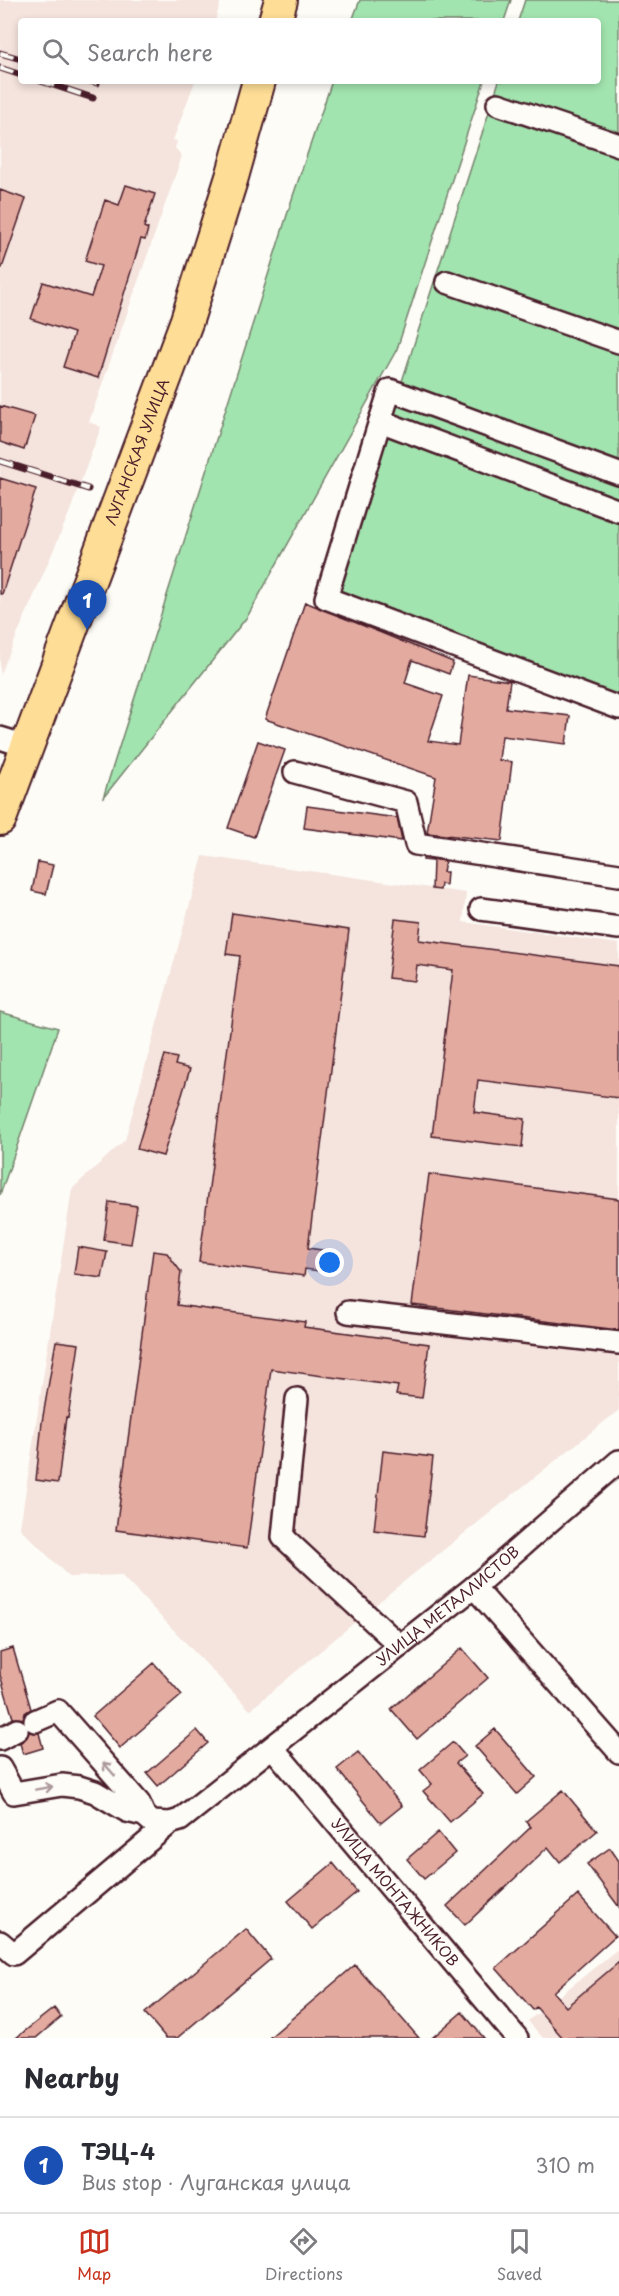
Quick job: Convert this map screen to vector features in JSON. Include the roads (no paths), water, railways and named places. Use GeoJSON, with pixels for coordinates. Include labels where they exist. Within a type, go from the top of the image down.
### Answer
{"type":"FeatureCollection","features":[{"type":"Feature","properties":{"kind":"highway"},"geometry":{"type":"LineString","coordinates":[[276,18],[281,0]]}},
{"type":"Feature","properties":{"kind":"highway","name":"ЛУГАНСКАЯ УЛИЦА"},"geometry":{"type":"LineString","coordinates":[[0,819],[13,742],[187,320],[232,177],[258,84]]}},
{"type":"Feature","properties":{"kind":"street"},"geometry":{"type":"LineString","coordinates":[[498,104],[619,145]]}},
{"type":"Feature","properties":{"kind":"street"},"geometry":{"type":"LineString","coordinates":[[447,282],[619,342]]}},
{"type":"Feature","properties":{"kind":"street"},"geometry":{"type":"LineString","coordinates":[[619,474],[390,390],[326,598],[619,708]]}},
{"type":"Feature","properties":{"kind":"street"},"geometry":{"type":"LineString","coordinates":[[380,422],[619,511]]}},
{"type":"Feature","properties":{"kind":"street"},"geometry":{"type":"LineString","coordinates":[[295,772],[406,802],[416,844],[619,875]]}},
{"type":"Feature","properties":{"kind":"street"},"geometry":{"type":"LineString","coordinates":[[481,909],[619,928]]}},
{"type":"Feature","properties":{"kind":"street"},"geometry":{"type":"LineString","coordinates":[[348,1312],[619,1343]]}},
{"type":"Feature","properties":{"kind":"street"},"geometry":{"type":"LineString","coordinates":[[297,1399],[283,1537],[400,1646]]}},
{"type":"Feature","properties":{"kind":"street","name":"УЛИЦА МЕТАЛЛИСТОВ"},"geometry":{"type":"LineString","coordinates":[[0,1942],[14,1954],[170,1823],[188,1815],[474,1587],[619,1461]]}},
{"type":"Feature","properties":{"kind":"street"},"geometry":{"type":"LineString","coordinates":[[474,1587],[619,1752]]}},
{"type":"Feature","properties":{"kind":"street"},"geometry":{"type":"LineString","coordinates":[[17,1730],[58,1711],[139,1803],[144,1815],[152,1822],[170,1823]]}},
{"type":"Feature","properties":{"kind":"street","name":"УЛИЦА МОНТАЖНИКОВ"},"geometry":{"type":"LineString","coordinates":[[273,1748],[517,2038]]}},
{"type":"Feature","properties":{"kind":"street"},"geometry":{"type":"LineString","coordinates":[[0,1768],[14,1793],[62,1785],[79,1787],[95,1792],[127,1811],[144,1815]]}},
{"type":"Feature","properties":{"kind":"railway"},"geometry":{"type":"LineString","coordinates":[[0,53],[18,58]]}},
{"type":"Feature","properties":{"kind":"railway"},"geometry":{"type":"LineString","coordinates":[[0,68],[18,74]]}},
{"type":"Feature","properties":{"kind":"railway"},"geometry":{"type":"LineString","coordinates":[[50,84],[93,98]]}},
{"type":"Feature","properties":{"kind":"railway"},"geometry":{"type":"LineString","coordinates":[[0,461],[88,489]]}},
{"type":"Feature","properties":{"kind":"place","name":"ТЭЦ-4"},"geometry":{"type":"Point","coordinates":[87,630]}}]}
